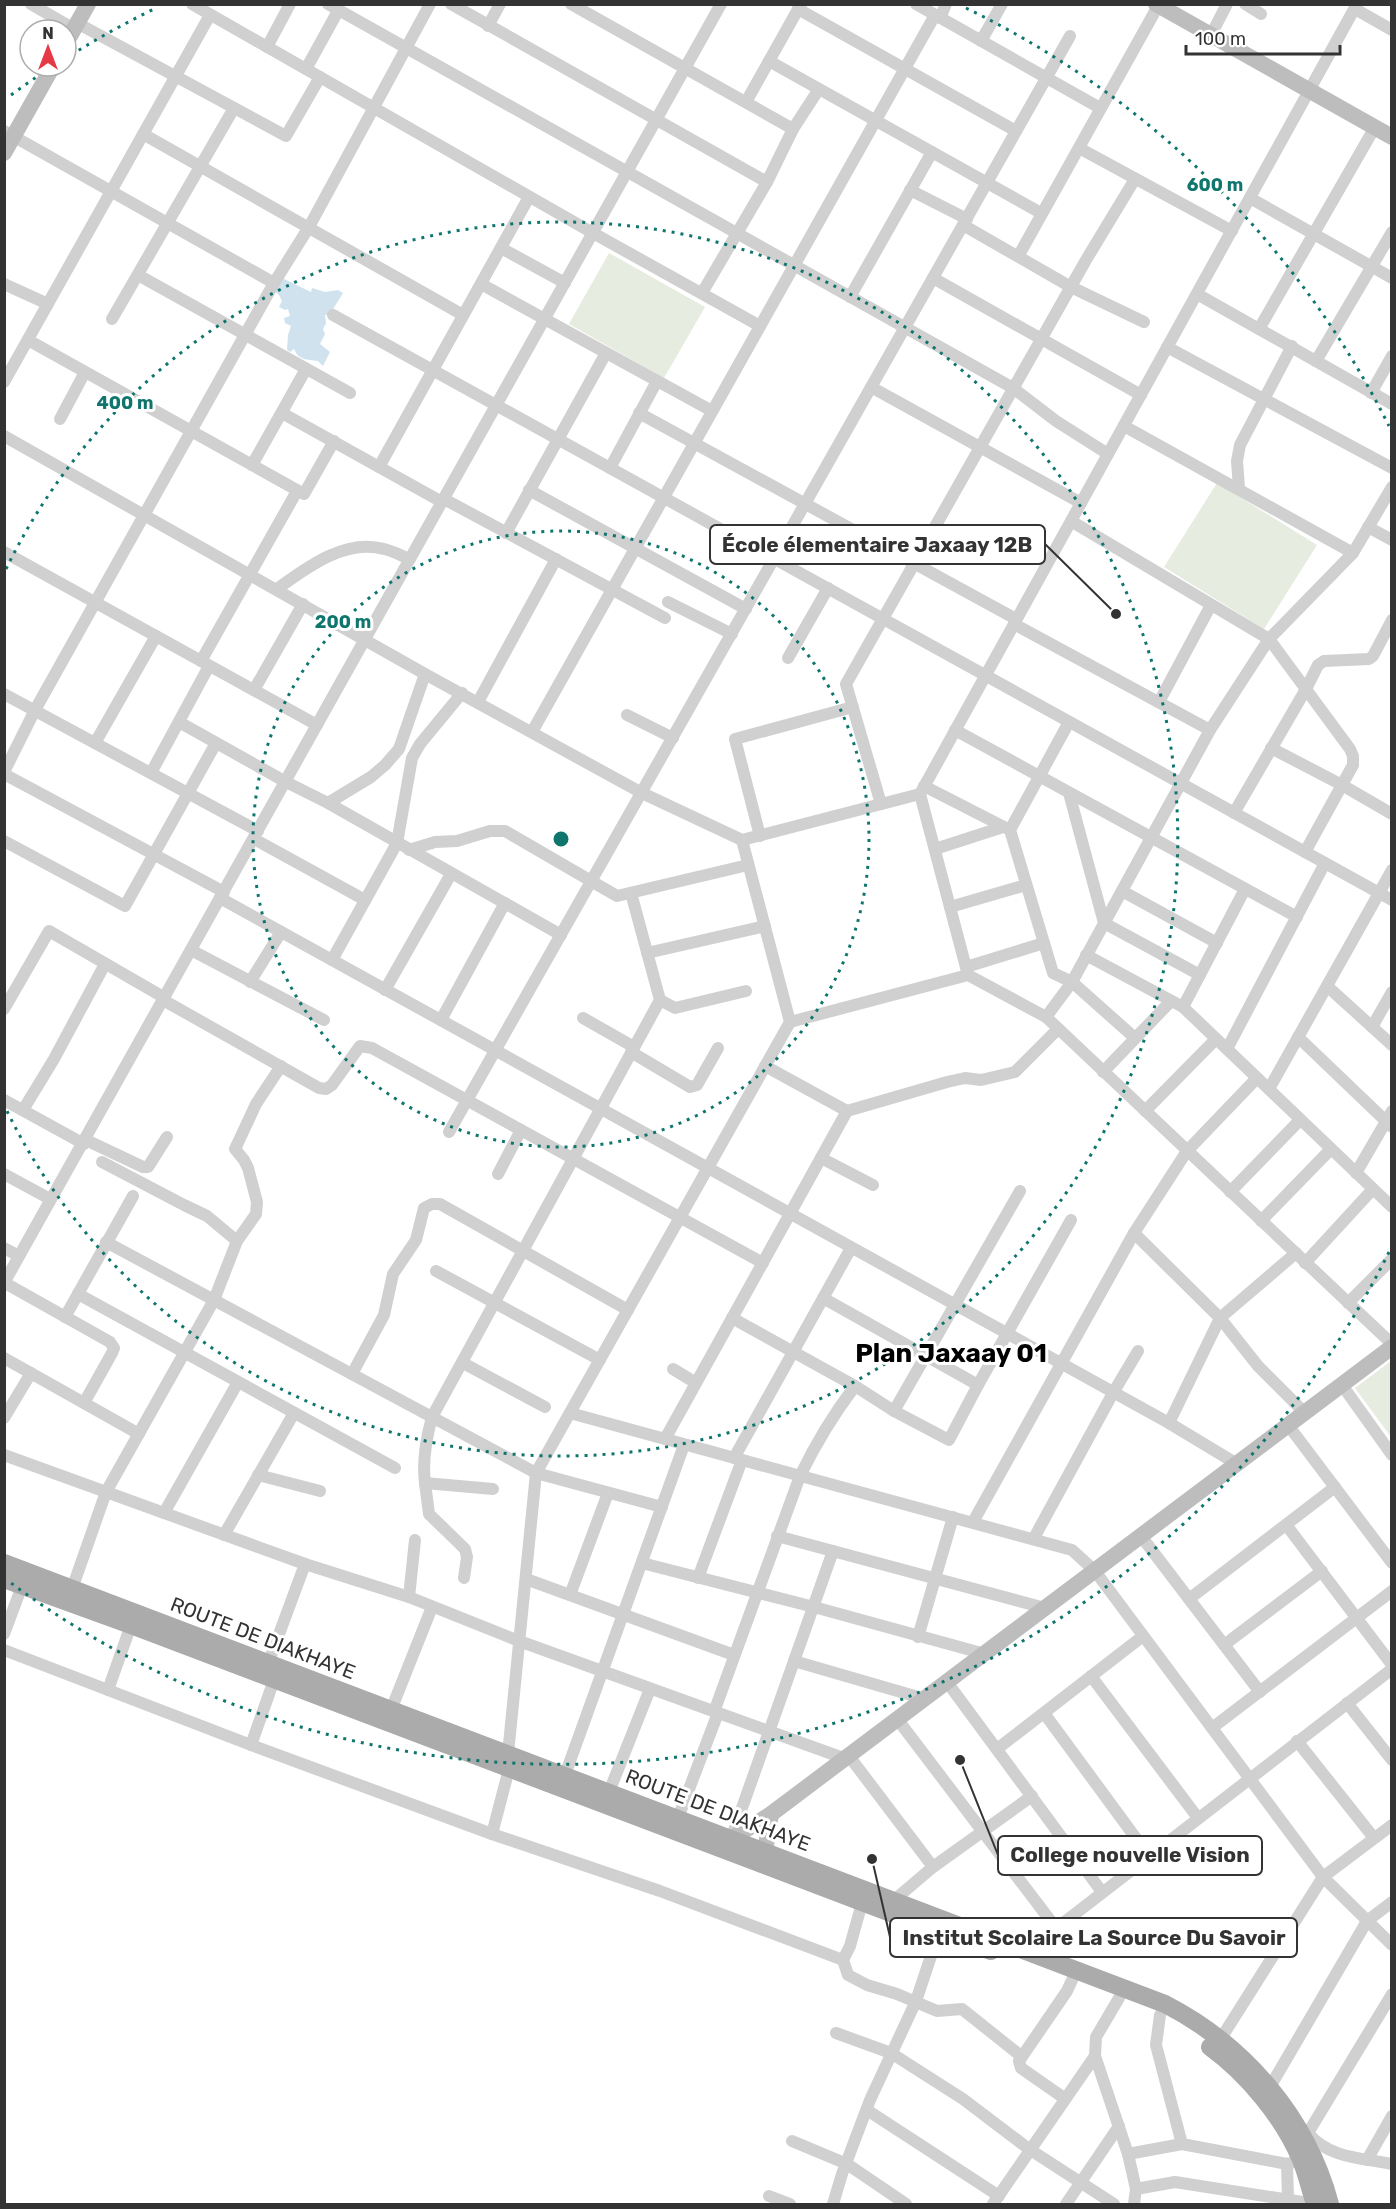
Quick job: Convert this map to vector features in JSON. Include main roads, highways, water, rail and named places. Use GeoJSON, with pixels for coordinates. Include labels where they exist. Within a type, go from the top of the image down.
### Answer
{"type":"FeatureCollection","features":[{"type":"Feature","properties":{"kind":"main road","name":"ROUTE DE DIAKHAYE"},"geometry":{"type":"LineString","coordinates":[[4,1563],[271,1672],[762,1858],[893,1901],[1165,2004],[1220,2040],[1240,2056],[1269,2087],[1305,2135],[1330,2205]]}},
{"type":"Feature","properties":{"kind":"main road","name":"ROUTE DE DIAKHAYE"},"geometry":{"type":"LineString","coordinates":[[4,1579],[131,1625],[391,1710],[509,1761],[565,1775],[678,1818],[727,1845]]}},
{"type":"Feature","properties":{"kind":"main road","name":"ROUTE DE DIAKHAYE"},"geometry":{"type":"LineString","coordinates":[[762,1858],[862,1903],[1119,1998],[1160,2015],[1192,2034],[1240,2073],[1284,2128],[1294,2162],[1315,2204]]}},
{"type":"Feature","properties":{"kind":"water"},"geometry":{"type":"Polygon","coordinates":[[[280,277],[311,292],[312,288],[325,292],[338,290],[343,293],[330,314],[325,315],[326,323],[323,329],[325,334],[320,344],[330,352],[323,366],[318,361],[301,358],[294,349],[290,352],[287,350],[291,326],[285,323],[284,318],[290,316],[288,309],[279,307],[282,301],[274,291],[280,277]]]}},
{"type":"Feature","properties":{"kind":"place","name":"École élementaire Jaxaay 12B"},"geometry":{"type":"Point","coordinates":[1116,614]}},
{"type":"Feature","properties":{"kind":"place","name":"College nouvelle Vision"},"geometry":{"type":"Point","coordinates":[960,1760]}},
{"type":"Feature","properties":{"kind":"place","name":"Institut Scolaire La Source Du Savoir"},"geometry":{"type":"Point","coordinates":[872,1859]}},
{"type":"Feature","properties":{"kind":"district","name":"Plan Jaxaay 01"},"geometry":{"type":"Point","coordinates":[951,1353]}}]}
